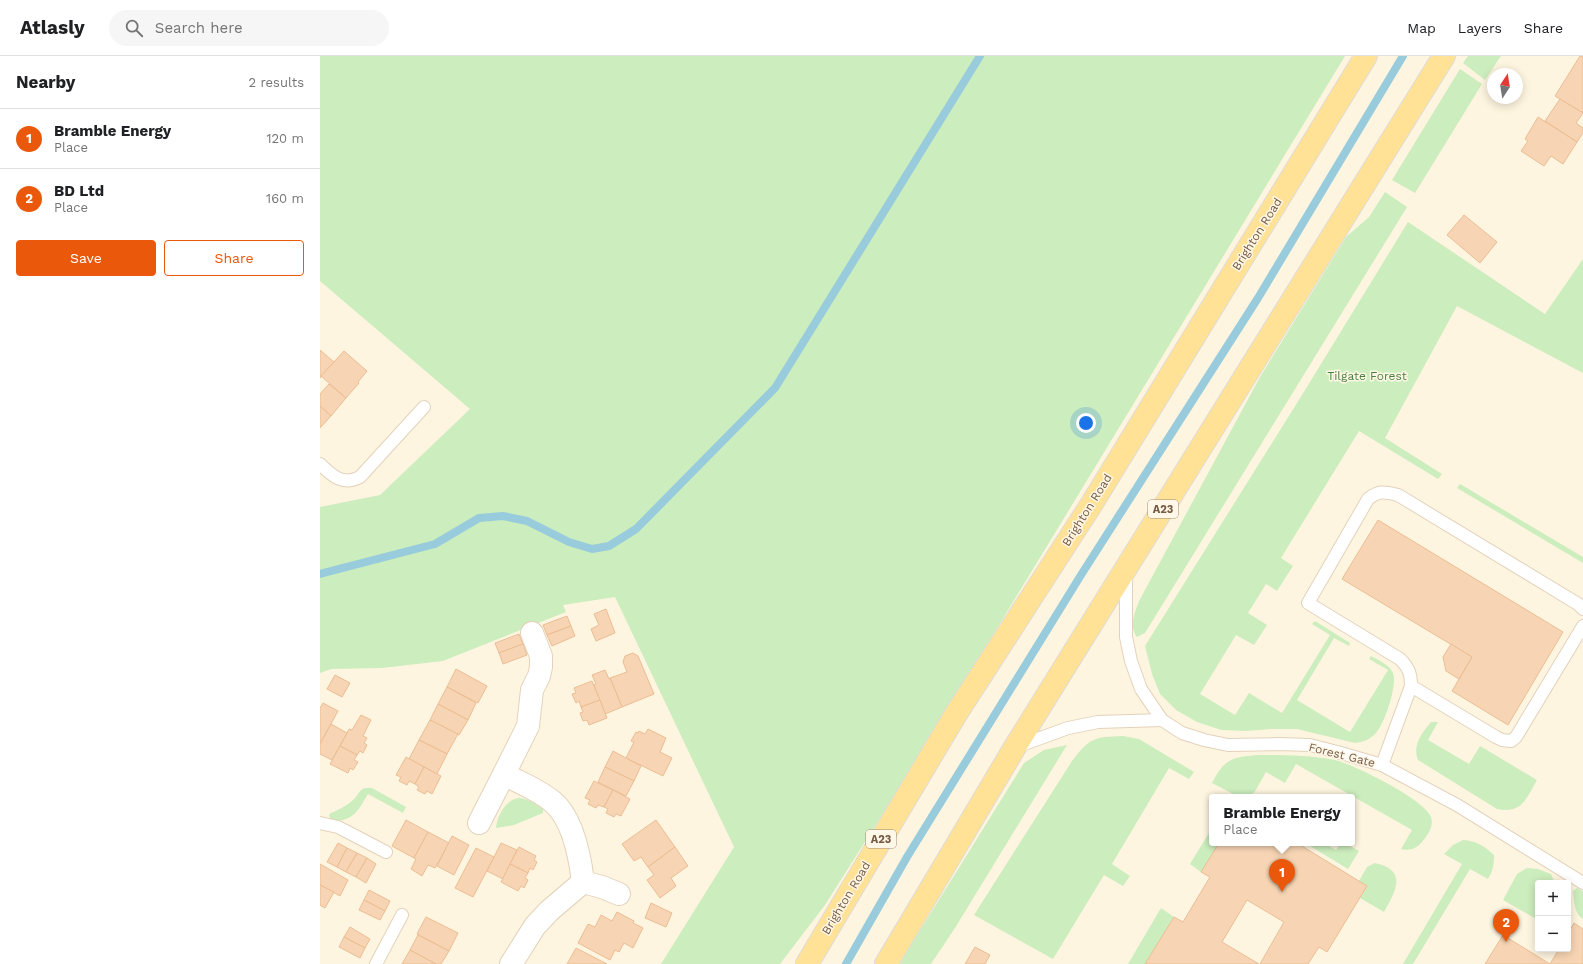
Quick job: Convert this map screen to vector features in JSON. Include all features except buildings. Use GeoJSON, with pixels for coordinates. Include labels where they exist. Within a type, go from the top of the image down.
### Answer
{"type":"FeatureCollection","features":[{"type":"Feature","properties":{"kind":"main road","name":"Brighton Road"},"geometry":{"type":"LineString","coordinates":[[807,964],[956,714],[1091,505],[1366,56]]}},
{"type":"Feature","properties":{"kind":"main road","name":"A23"},"geometry":{"type":"LineString","coordinates":[[886,964],[1015,747],[1444,56]]}},
{"type":"Feature","properties":{"kind":"street"},"geometry":{"type":"LineString","coordinates":[[479,823],[528,726],[532,690],[542,667],[541,656],[532,633]]}},
{"type":"Feature","properties":{"kind":"street"},"geometry":{"type":"LineString","coordinates":[[504,774],[553,802],[562,813],[568,824],[581,860],[583,882]]}},
{"type":"Feature","properties":{"kind":"street"},"geometry":{"type":"LineString","coordinates":[[583,882],[602,887],[619,894]]}},
{"type":"Feature","properties":{"kind":"street"},"geometry":{"type":"LineString","coordinates":[[511,964],[535,926],[549,911],[583,882]]}},
{"type":"Feature","properties":{"kind":"lane"},"geometry":{"type":"LineString","coordinates":[[320,464],[337,478],[345,481],[360,477],[424,407]]}},
{"type":"Feature","properties":{"kind":"lane"},"geometry":{"type":"LineString","coordinates":[[1382,765],[1411,686],[1411,676],[1408,667],[1400,659],[1308,603],[1368,499],[1375,493],[1385,492],[1398,495],[1578,604],[1583,609]]}},
{"type":"Feature","properties":{"kind":"lane","name":"Forest Gate"},"geometry":{"type":"LineString","coordinates":[[1126,568],[1126,637],[1131,661],[1141,689],[1162,720],[1182,732],[1204,740],[1228,745],[1310,745],[1341,752],[1382,765],[1458,805],[1583,883]]}},
{"type":"Feature","properties":{"kind":"lane"},"geometry":{"type":"LineString","coordinates":[[1411,686],[1496,737],[1502,740],[1511,741],[1516,736],[1583,626]]}},
{"type":"Feature","properties":{"kind":"lane"},"geometry":{"type":"LineString","coordinates":[[1015,747],[1044,737],[1056,731],[1098,722],[1162,720]]}},
{"type":"Feature","properties":{"kind":"lane"},"geometry":{"type":"LineString","coordinates":[[320,823],[338,827],[386,852]]}},
{"type":"Feature","properties":{"kind":"lane"},"geometry":{"type":"LineString","coordinates":[[376,964],[402,915]]}},
{"type":"Feature","properties":{"kind":"green space"},"geometry":{"type":"Polygon","coordinates":[[[320,56],[1345,56],[920,755],[825,905],[780,964],[661,964],[734,847],[615,597],[563,605],[566,612],[443,661],[382,668],[331,669],[320,673],[320,507],[380,495],[470,409],[320,281],[320,56]]]}},
{"type":"Feature","properties":{"kind":"green space"},"geometry":{"type":"Polygon","coordinates":[[[1468,56],[1501,56],[1493,68],[1487,68],[1487,77],[1485,80],[1463,63],[1468,56]]]}},
{"type":"Feature","properties":{"kind":"green space"},"geometry":{"type":"Polygon","coordinates":[[[1460,69],[1482,84],[1415,193],[1392,180],[1460,69]]]}},
{"type":"Feature","properties":{"kind":"green space"},"geometry":{"type":"Polygon","coordinates":[[[1385,192],[1407,207],[1145,633],[1137,637],[1134,633],[1133,624],[1134,615],[1139,601],[1260,377],[1346,237],[1369,217],[1385,192]]]}},
{"type":"Feature","properties":{"kind":"green space","name":"Tilgate Forest"},"geometry":{"type":"Polygon","coordinates":[[[1408,222],[1545,314],[1583,259],[1583,373],[1457,306],[1385,438],[1442,474],[1438,479],[1359,431],[1281,558],[1293,566],[1277,591],[1266,584],[1248,613],[1267,625],[1254,645],[1236,635],[1200,694],[1235,715],[1249,693],[1282,713],[1330,635],[1312,624],[1315,621],[1350,643],[1349,646],[1334,638],[1297,700],[1350,732],[1388,670],[1369,659],[1371,656],[1384,663],[1393,673],[1394,678],[1392,695],[1379,730],[1368,739],[1355,743],[1297,729],[1246,731],[1221,730],[1197,722],[1176,710],[1160,694],[1152,674],[1145,646],[1408,222]]]}},
{"type":"Feature","properties":{"kind":"green space"},"geometry":{"type":"Polygon","coordinates":[[[1460,484],[1583,557],[1583,563],[1457,488],[1460,484]]]}},
{"type":"Feature","properties":{"kind":"green space"},"geometry":{"type":"Polygon","coordinates":[[[1431,722],[1438,722],[1428,740],[1469,764],[1480,746],[1537,780],[1522,804],[1512,809],[1497,809],[1418,760],[1416,755],[1417,744],[1421,735],[1431,722]]]}},
{"type":"Feature","properties":{"kind":"green space"},"geometry":{"type":"Polygon","coordinates":[[[1123,736],[1139,739],[1194,772],[1189,779],[1169,768],[1112,864],[1130,876],[1123,886],[1104,875],[1053,959],[974,915],[1078,753],[1088,743],[1098,738],[1123,736]]]}},
{"type":"Feature","properties":{"kind":"green space"},"geometry":{"type":"Polygon","coordinates":[[[1067,745],[955,928],[931,964],[899,964],[1024,763],[1044,750],[1067,745]]]}},
{"type":"Feature","properties":{"kind":"green space"},"geometry":{"type":"Polygon","coordinates":[[[1259,755],[1316,757],[1345,763],[1372,775],[1416,801],[1431,817],[1432,824],[1430,830],[1420,844],[1413,849],[1401,849],[1412,830],[1355,798],[1355,794],[1349,794],[1296,764],[1285,783],[1266,772],[1254,793],[1250,794],[1233,794],[1212,783],[1225,764],[1230,760],[1259,755]]]}},
{"type":"Feature","properties":{"kind":"green space"},"geometry":{"type":"Polygon","coordinates":[[[365,788],[372,788],[406,807],[403,813],[368,794],[358,810],[350,817],[345,820],[331,821],[329,814],[348,804],[360,791],[365,788]]]}},
{"type":"Feature","properties":{"kind":"green space"},"geometry":{"type":"Polygon","coordinates":[[[518,798],[534,803],[543,809],[543,813],[514,825],[496,828],[498,819],[503,809],[514,799],[518,798]]]}},
{"type":"Feature","properties":{"kind":"green space"},"geometry":{"type":"Polygon","coordinates":[[[1209,833],[1209,846],[1217,846],[1201,872],[1190,864],[1209,833]]]}},
{"type":"Feature","properties":{"kind":"green space"},"geometry":{"type":"Polygon","coordinates":[[[1463,840],[1480,844],[1494,855],[1493,868],[1490,876],[1488,879],[1470,869],[1413,964],[1403,964],[1462,864],[1444,854],[1453,845],[1463,840]]]}},
{"type":"Feature","properties":{"kind":"green space"},"geometry":{"type":"Polygon","coordinates":[[[1310,846],[1329,846],[1336,850],[1339,846],[1350,846],[1359,851],[1348,869],[1310,846]]]}},
{"type":"Feature","properties":{"kind":"green space"},"geometry":{"type":"Polygon","coordinates":[[[1375,863],[1385,866],[1396,876],[1395,889],[1384,912],[1360,898],[1367,886],[1359,881],[1367,867],[1375,863]]]}},
{"type":"Feature","properties":{"kind":"green space"},"geometry":{"type":"Polygon","coordinates":[[[1527,868],[1538,869],[1551,874],[1554,880],[1535,880],[1535,918],[1503,900],[1517,874],[1527,868]]]}},
{"type":"Feature","properties":{"kind":"green space"},"geometry":{"type":"Polygon","coordinates":[[[1577,888],[1583,891],[1583,919],[1578,914],[1575,906],[1573,891],[1577,888]]]}},
{"type":"Feature","properties":{"kind":"green space"},"geometry":{"type":"Polygon","coordinates":[[[1161,908],[1174,917],[1145,964],[1128,964],[1161,908]]]}},
{"type":"Feature","properties":{"kind":"waterway"},"geometry":{"type":"LineString","coordinates":[[320,574],[435,544],[479,518],[503,516],[527,521],[569,542],[592,549],[609,546],[636,529],[775,388],[980,56]]}},
{"type":"Feature","properties":{"kind":"waterway"},"geometry":{"type":"LineString","coordinates":[[846,964],[907,857],[1081,575],[1258,298],[1403,56]]}},
{"type":"Feature","properties":{"kind":"place","name":"Bramble Energy"},"geometry":{"type":"Point","coordinates":[1282,892]}},
{"type":"Feature","properties":{"kind":"place","name":"BD Ltd"},"geometry":{"type":"Point","coordinates":[1506,942]}}]}
